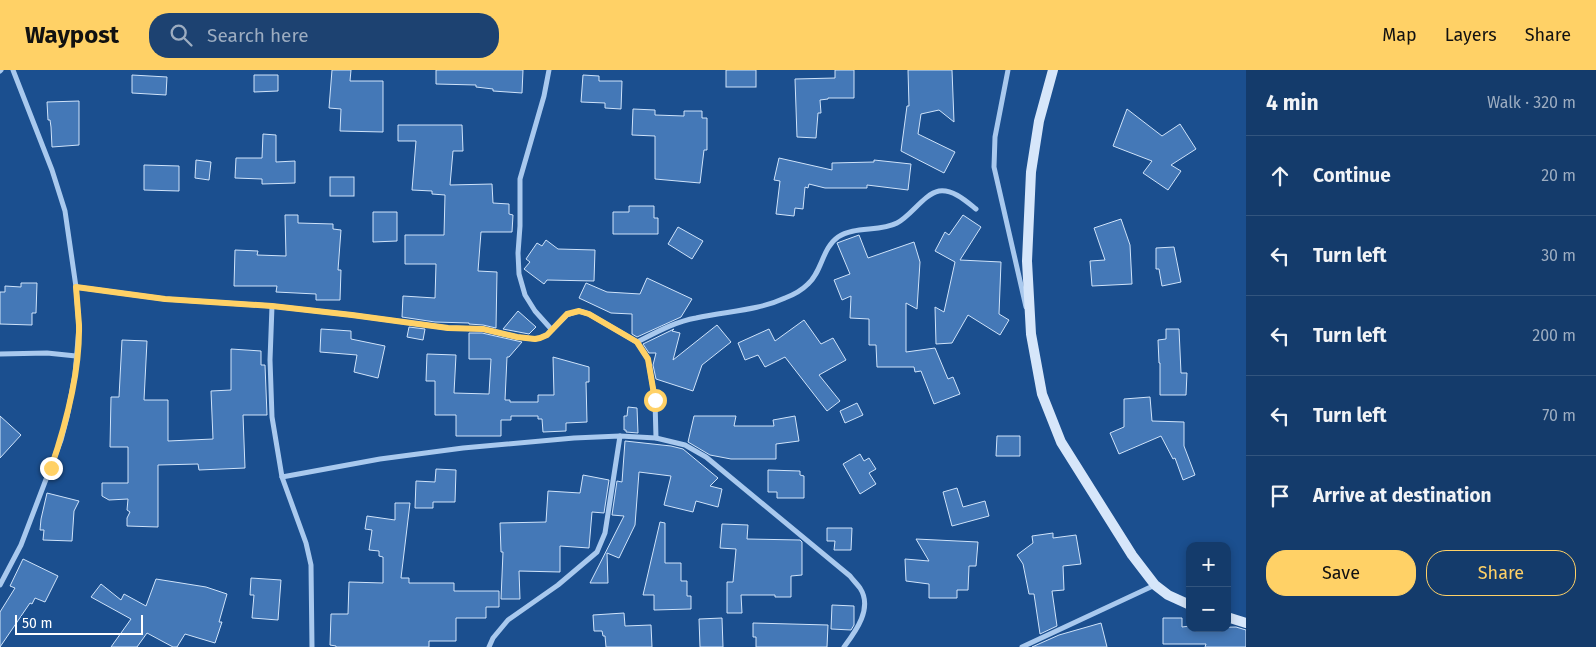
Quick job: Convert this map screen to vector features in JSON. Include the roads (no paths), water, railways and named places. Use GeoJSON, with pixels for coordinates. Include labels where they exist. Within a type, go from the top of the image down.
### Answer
{"type":"FeatureCollection","features":[{"type":"Feature","properties":{"kind":"street"},"geometry":{"type":"LineString","coordinates":[[0,585],[21,544],[61,440],[67,417],[79,327],[76,287],[65,211],[52,170],[13,70]]}},
{"type":"Feature","properties":{"kind":"street"},"geometry":{"type":"LineString","coordinates":[[549,70],[544,96],[520,179],[518,253],[519,274],[525,295],[535,311],[552,330]]}},
{"type":"Feature","properties":{"kind":"street"},"geometry":{"type":"LineString","coordinates":[[1008,70],[995,137],[994,167],[1032,334],[1042,394],[1061,442],[1132,555],[1155,585],[1186,603]]}},
{"type":"Feature","properties":{"kind":"street"},"geometry":{"type":"LineString","coordinates":[[1032,334],[1027,261],[1031,172],[1039,121],[1053,70]]}},
{"type":"Feature","properties":{"kind":"street"},"geometry":{"type":"LineString","coordinates":[[637,342],[662,328],[674,324],[696,318],[773,304],[787,297],[809,284],[830,245],[839,236],[863,229],[898,223],[931,194],[939,191],[948,192],[961,197],[976,209]]}},
{"type":"Feature","properties":{"kind":"street"},"geometry":{"type":"LineString","coordinates":[[76,287],[165,299],[272,306],[448,328],[483,329],[517,337],[540,338],[552,330],[567,314],[579,311],[589,314],[637,342],[648,359],[655,400],[656,438]]}},
{"type":"Feature","properties":{"kind":"street"},"geometry":{"type":"LineString","coordinates":[[272,306],[270,360],[272,417],[282,477],[306,543],[311,564],[312,647]]}},
{"type":"Feature","properties":{"kind":"street"},"geometry":{"type":"LineString","coordinates":[[0,354],[47,353],[76,356]]}},
{"type":"Feature","properties":{"kind":"street"},"geometry":{"type":"LineString","coordinates":[[282,477],[380,459],[463,448],[574,438],[620,436],[656,438],[685,445],[706,457],[850,576],[860,588],[865,608],[861,619],[844,647]]}},
{"type":"Feature","properties":{"kind":"street"},"geometry":{"type":"LineString","coordinates":[[489,647],[493,638],[508,620],[558,585],[598,552],[605,533],[620,436]]}},
{"type":"Feature","properties":{"kind":"street"},"geometry":{"type":"LineString","coordinates":[[1022,647],[1155,585]]}},
{"type":"Feature","properties":{"kind":"street"},"geometry":{"type":"LineString","coordinates":[[1231,618],[1246,623]]}}]}
